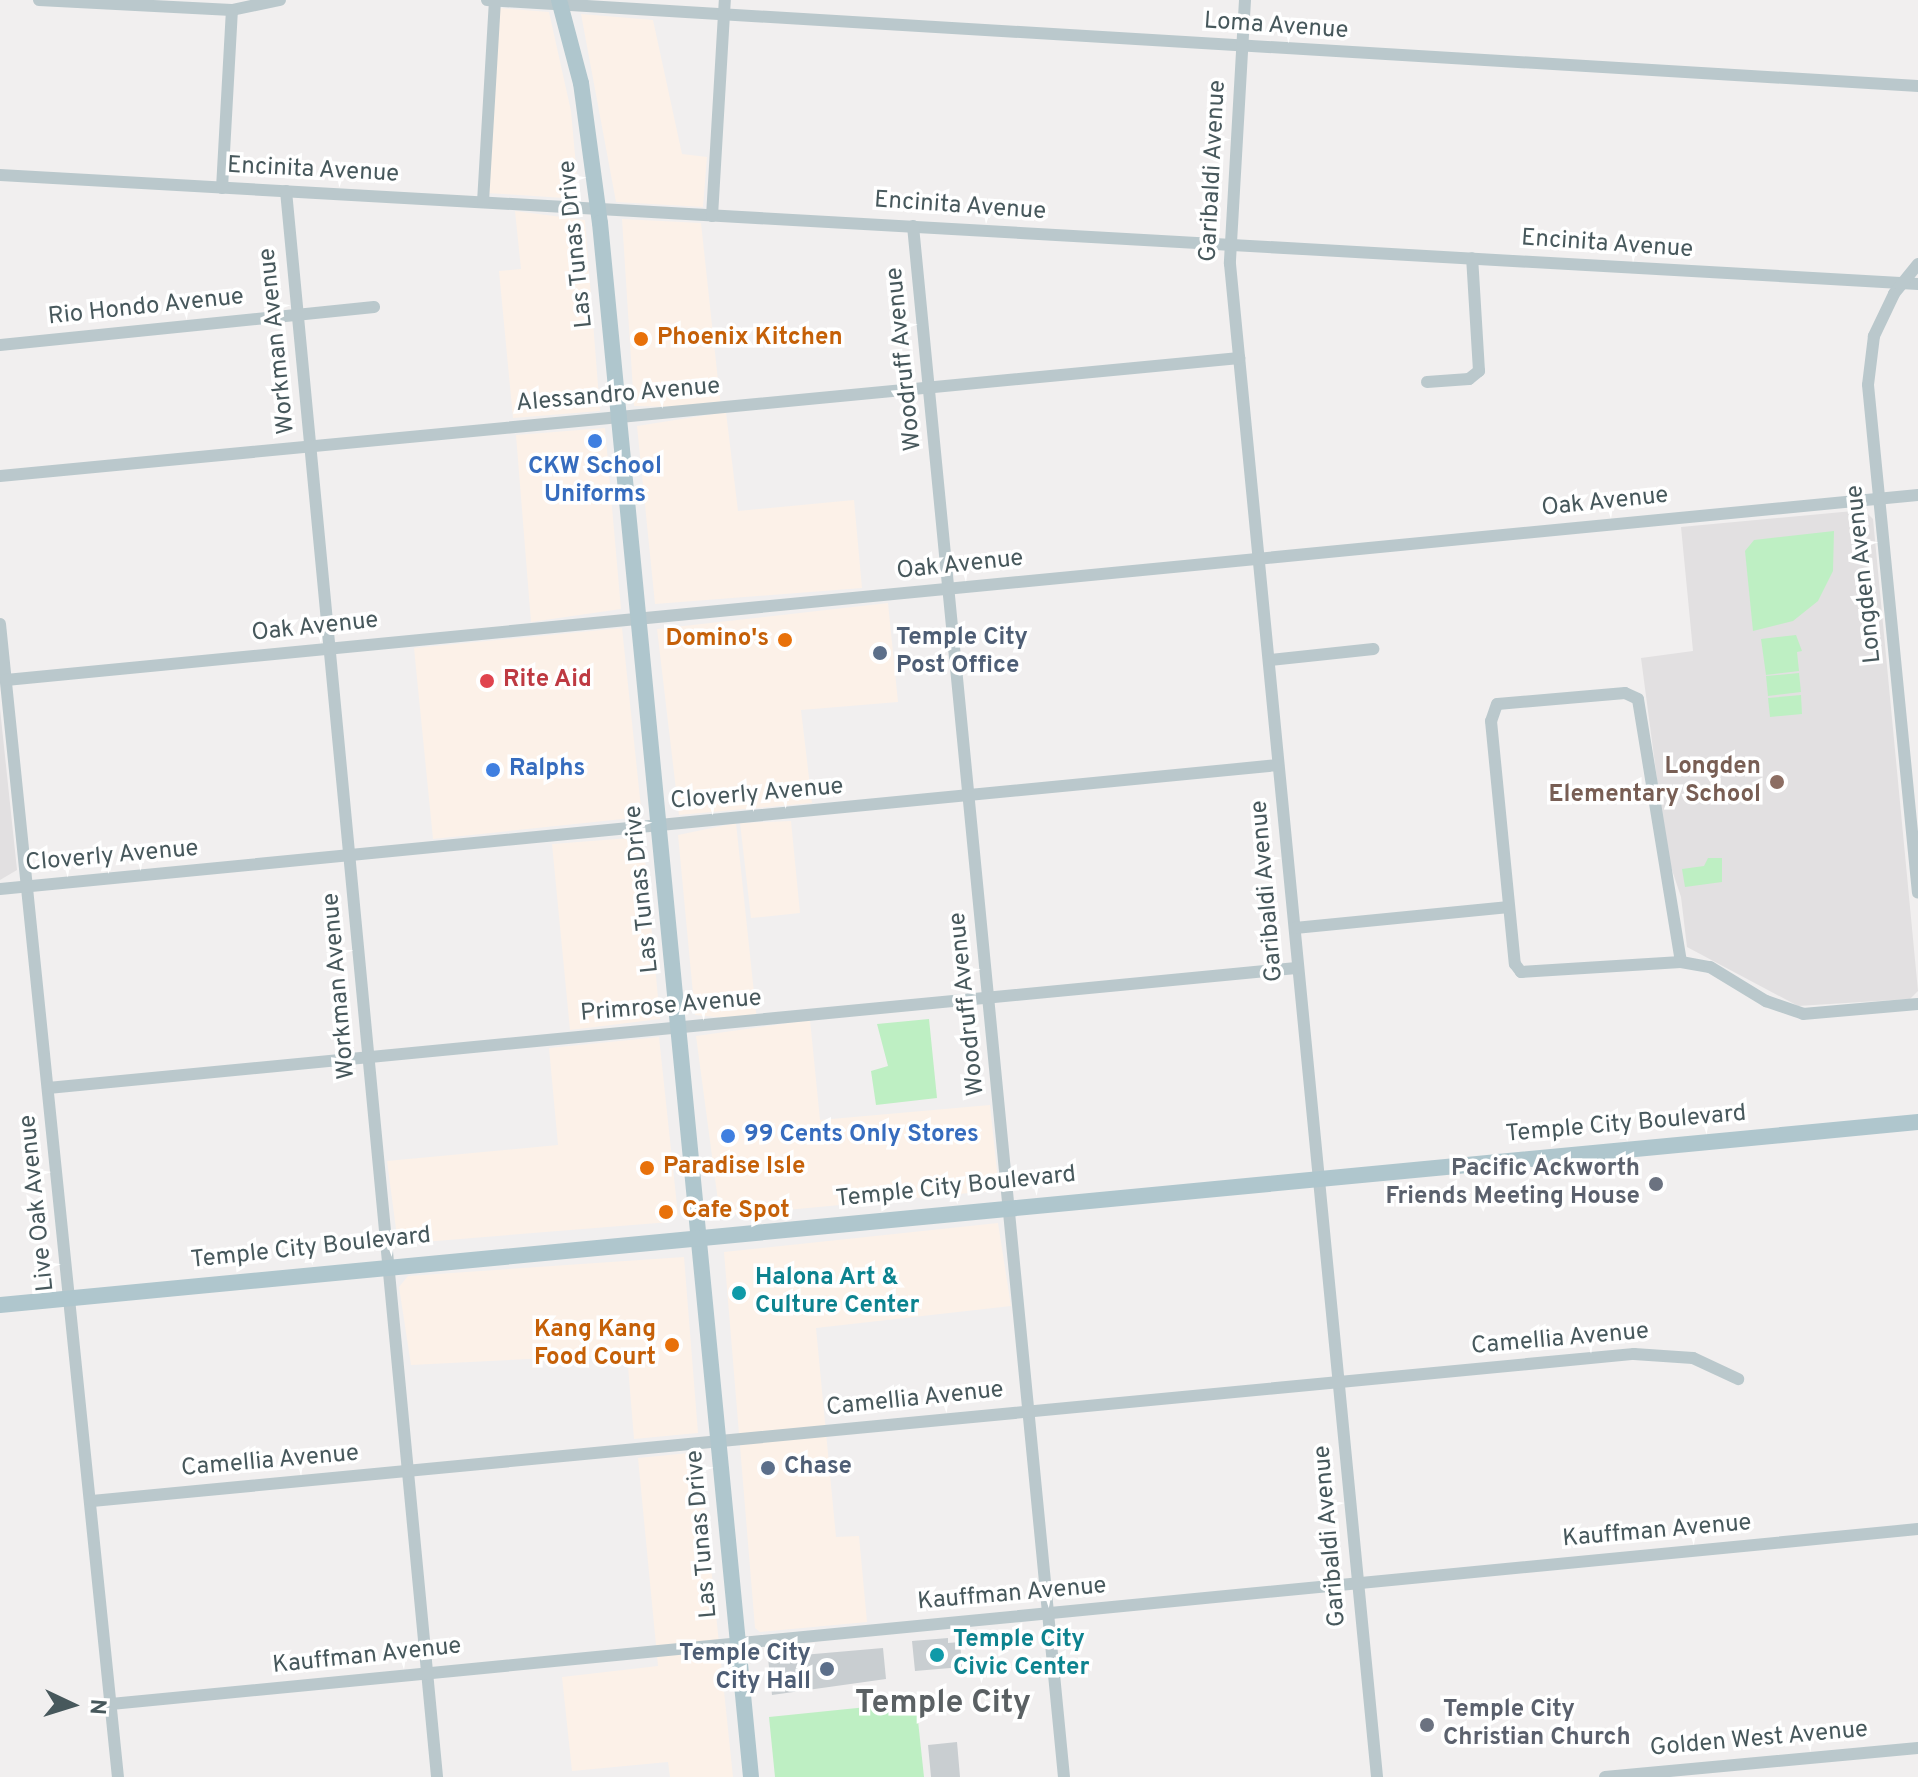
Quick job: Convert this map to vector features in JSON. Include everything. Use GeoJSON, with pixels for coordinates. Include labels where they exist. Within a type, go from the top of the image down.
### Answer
{"type":"FeatureCollection","features":[{"type":"Feature","properties":{"kind":"main road","name":"Las Tunas Drive"},"geometry":{"type":"LineString","coordinates":[[560,3],[584,95],[599,209],[681,1027],[751,1777]]}},
{"type":"Feature","properties":{"kind":"main road","name":"Temple City Boulevard"},"geometry":{"type":"LineString","coordinates":[[0,1305],[699,1234],[1918,1122]]}},
{"type":"Feature","properties":{"kind":"street"},"geometry":{"type":"LineString","coordinates":[[39,0],[232,10],[280,0]]}},
{"type":"Feature","properties":{"kind":"street","name":"Loma Avenue"},"geometry":{"type":"LineString","coordinates":[[487,0],[1918,86]]}},
{"type":"Feature","properties":{"kind":"street"},"geometry":{"type":"LineString","coordinates":[[712,216],[725,0]]}},
{"type":"Feature","properties":{"kind":"street","name":"Garibaldi Avenue"},"geometry":{"type":"LineString","coordinates":[[1245,0],[1230,247],[1295,928],[1296,968],[1377,1777]]}},
{"type":"Feature","properties":{"kind":"street"},"geometry":{"type":"LineString","coordinates":[[483,202],[495,1]]}},
{"type":"Feature","properties":{"kind":"street"},"geometry":{"type":"LineString","coordinates":[[222,188],[232,10]]}},
{"type":"Feature","properties":{"kind":"street","name":"Encinita Avenue"},"geometry":{"type":"LineString","coordinates":[[0,175],[1918,284]]}},
{"type":"Feature","properties":{"kind":"street","name":"Workman Avenue"},"geometry":{"type":"LineString","coordinates":[[286,191],[437,1777]]}},
{"type":"Feature","properties":{"kind":"street","name":"Woodruff Avenue"},"geometry":{"type":"LineString","coordinates":[[913,226],[1064,1777]]}},
{"type":"Feature","properties":{"kind":"street"},"geometry":{"type":"LineString","coordinates":[[1427,382],[1469,379],[1479,371],[1472,258]]}},
{"type":"Feature","properties":{"kind":"street","name":"Longden Avenue"},"geometry":{"type":"LineString","coordinates":[[1918,264],[1881,318],[1869,360],[1879,499],[1918,893]]}},
{"type":"Feature","properties":{"kind":"street","name":"Rio Hondo Avenue"},"geometry":{"type":"LineString","coordinates":[[0,345],[374,307]]}},
{"type":"Feature","properties":{"kind":"street","name":"Alessandro Avenue"},"geometry":{"type":"LineString","coordinates":[[0,476],[1239,358]]}},
{"type":"Feature","properties":{"kind":"street","name":"Oak Avenue"},"geometry":{"type":"LineString","coordinates":[[6,680],[1918,495]]}},
{"type":"Feature","properties":{"kind":"street","name":"Live Oak Avenue"},"geometry":{"type":"LineString","coordinates":[[0,624],[118,1777]]}},
{"type":"Feature","properties":{"kind":"street"},"geometry":{"type":"LineString","coordinates":[[1270,660],[1373,649]]}},
{"type":"Feature","properties":{"kind":"street"},"geometry":{"type":"LineString","coordinates":[[1681,962],[1638,699],[1625,693],[1494,707],[1509,907],[1515,964],[1521,972],[1681,962],[1710,967],[1794,1012],[1918,1004]]}},
{"type":"Feature","properties":{"kind":"street","name":"Cloverly Avenue"},"geometry":{"type":"LineString","coordinates":[[0,889],[1278,765]]}},
{"type":"Feature","properties":{"kind":"street"},"geometry":{"type":"LineString","coordinates":[[1295,928],[1509,907]]}},
{"type":"Feature","properties":{"kind":"street","name":"Primrose Avenue"},"geometry":{"type":"LineString","coordinates":[[48,1088],[1296,968]]}},
{"type":"Feature","properties":{"kind":"street","name":"Camellia Avenue"},"geometry":{"type":"LineString","coordinates":[[92,1501],[1634,1354],[1693,1358],[1738,1379]]}},
{"type":"Feature","properties":{"kind":"street","name":"Kauffman Avenue"},"geometry":{"type":"LineString","coordinates":[[111,1704],[1918,1529]]}},
{"type":"Feature","properties":{"kind":"street","name":"Golden West Avenue"},"geometry":{"type":"LineString","coordinates":[[1605,1777],[1918,1748]]}},
{"type":"Feature","properties":{"kind":"street"},"geometry":{"type":"LineString","coordinates":[[1767,1761],[1769,1777]]}},
{"type":"Feature","properties":{"kind":"shaded area"},"geometry":{"type":"Polygon","coordinates":[[[498,8],[549,12],[571,111],[579,199],[487,193],[498,8]]]}},
{"type":"Feature","properties":{"kind":"shaded area"},"geometry":{"type":"Polygon","coordinates":[[[581,14],[653,20],[682,154],[707,157],[703,207],[616,202],[581,14]]]}},
{"type":"Feature","properties":{"kind":"shaded area"},"geometry":{"type":"Polygon","coordinates":[[[515,211],[585,220],[600,411],[513,418],[499,271],[521,269],[515,211]]]}},
{"type":"Feature","properties":{"kind":"shaded area"},"geometry":{"type":"Polygon","coordinates":[[[622,219],[701,223],[721,408],[634,406],[622,219]]]}},
{"type":"Feature","properties":{"kind":"shaded area"},"geometry":{"type":"Polygon","coordinates":[[[726,412],[738,511],[854,500],[862,588],[655,604],[637,426],[726,412]]]}},
{"type":"Feature","properties":{"kind":"shaded area"},"geometry":{"type":"Polygon","coordinates":[[[605,428],[621,609],[531,622],[516,435],[605,428]]]}},
{"type":"Feature","properties":{"kind":"shaded area","name":"Longden Elementary School"},"geometry":{"type":"Polygon","coordinates":[[[1864,510],[1873,519],[1918,991],[1910,999],[1798,1006],[1687,947],[1681,897],[1667,855],[1641,658],[1693,651],[1681,527],[1864,510]]]}},
{"type":"Feature","properties":{"kind":"shaded area"},"geometry":{"type":"Polygon","coordinates":[[[888,603],[898,702],[801,710],[812,803],[679,815],[657,629],[888,603]]]}},
{"type":"Feature","properties":{"kind":"shaded area"},"geometry":{"type":"Polygon","coordinates":[[[622,628],[642,817],[433,839],[414,648],[622,628]]]}},
{"type":"Feature","properties":{"kind":"shaded area"},"geometry":{"type":"Polygon","coordinates":[[[0,709],[17,870],[0,880],[0,709]]]}},
{"type":"Feature","properties":{"kind":"shaded area"},"geometry":{"type":"Polygon","coordinates":[[[791,821],[800,913],[751,918],[740,823],[791,821]]]}},
{"type":"Feature","properties":{"kind":"shaded area"},"geometry":{"type":"Polygon","coordinates":[[[736,823],[757,1021],[695,1015],[678,835],[736,823]]]}},
{"type":"Feature","properties":{"kind":"shaded area"},"geometry":{"type":"Polygon","coordinates":[[[643,837],[660,1019],[570,1030],[552,844],[643,837]]]}},
{"type":"Feature","properties":{"kind":"shaded area"},"geometry":{"type":"Polygon","coordinates":[[[810,1020],[820,1120],[990,1105],[998,1180],[991,1191],[720,1216],[696,1036],[810,1020]]]}},
{"type":"Feature","properties":{"kind":"shaded area"},"geometry":{"type":"Polygon","coordinates":[[[659,1037],[678,1215],[670,1222],[398,1244],[387,1161],[558,1145],[549,1048],[659,1037]]]}},
{"type":"Feature","properties":{"kind":"shaded area"},"geometry":{"type":"Polygon","coordinates":[[[998,1223],[1011,1306],[816,1328],[836,1537],[859,1536],[867,1622],[760,1632],[755,1628],[724,1252],[998,1223]]]}},
{"type":"Feature","properties":{"kind":"shaded area"},"geometry":{"type":"Polygon","coordinates":[[[684,1257],[698,1433],[634,1439],[627,1354],[411,1365],[399,1287],[408,1276],[684,1257]]]}},
{"type":"Feature","properties":{"kind":"shaded area"},"geometry":{"type":"Polygon","coordinates":[[[699,1452],[733,1777],[670,1777],[668,1762],[572,1771],[562,1677],[658,1666],[638,1458],[699,1452]]]}},
{"type":"Feature","properties":{"kind":"green space"},"geometry":{"type":"Polygon","coordinates":[[[1834,531],[1833,571],[1818,601],[1793,621],[1753,631],[1745,551],[1754,540],[1834,531]]]}},
{"type":"Feature","properties":{"kind":"green space"},"geometry":{"type":"Polygon","coordinates":[[[1796,635],[1802,651],[1797,652],[1799,671],[1766,675],[1761,639],[1796,635]]]}},
{"type":"Feature","properties":{"kind":"green space"},"geometry":{"type":"Polygon","coordinates":[[[1799,673],[1801,692],[1768,696],[1766,676],[1799,673]]]}},
{"type":"Feature","properties":{"kind":"green space"},"geometry":{"type":"Polygon","coordinates":[[[1801,695],[1802,714],[1770,717],[1768,698],[1801,695]]]}},
{"type":"Feature","properties":{"kind":"green space"},"geometry":{"type":"Polygon","coordinates":[[[1708,858],[1722,858],[1722,882],[1685,887],[1682,869],[1704,866],[1708,858]]]}},
{"type":"Feature","properties":{"kind":"green space"},"geometry":{"type":"Polygon","coordinates":[[[929,1019],[937,1098],[876,1105],[871,1071],[888,1066],[877,1024],[929,1019]]]}},
{"type":"Feature","properties":{"kind":"green space"},"geometry":{"type":"Polygon","coordinates":[[[916,1702],[924,1777],[775,1777],[769,1717],[916,1702]]]}},
{"type":"Feature","properties":{"kind":"building","name":"Temple City Civic Center"},"geometry":{"type":"Polygon","coordinates":[[[948,1638],[948,1643],[960,1642],[962,1667],[915,1671],[912,1641],[948,1638]]]}},
{"type":"Feature","properties":{"kind":"building","name":"Temple City City Hall"},"geometry":{"type":"Polygon","coordinates":[[[883,1648],[886,1679],[772,1695],[768,1658],[883,1648]]]}},
{"type":"Feature","properties":{"kind":"building"},"geometry":{"type":"Polygon","coordinates":[[[957,1742],[960,1777],[931,1777],[928,1745],[957,1742]]]}},
{"type":"Feature","properties":{"kind":"place","name":"Phoenix Kitchen"},"geometry":{"type":"Point","coordinates":[641,339]}},
{"type":"Feature","properties":{"kind":"place","name":"CKW School Uniforms"},"geometry":{"type":"Point","coordinates":[595,441]}},
{"type":"Feature","properties":{"kind":"place","name":"Domino's"},"geometry":{"type":"Point","coordinates":[785,640]}},
{"type":"Feature","properties":{"kind":"place","name":"Temple City Post Office"},"geometry":{"type":"Point","coordinates":[880,653]}},
{"type":"Feature","properties":{"kind":"place","name":"Rite Aid"},"geometry":{"type":"Point","coordinates":[487,681]}},
{"type":"Feature","properties":{"kind":"place","name":"Ralphs"},"geometry":{"type":"Point","coordinates":[493,770]}},
{"type":"Feature","properties":{"kind":"place","name":"Longden Elementary School"},"geometry":{"type":"Point","coordinates":[1777,782]}},
{"type":"Feature","properties":{"kind":"place","name":"99 Cents Only Stores"},"geometry":{"type":"Point","coordinates":[728,1136]}},
{"type":"Feature","properties":{"kind":"place","name":"Paradise Isle"},"geometry":{"type":"Point","coordinates":[647,1168]}},
{"type":"Feature","properties":{"kind":"place","name":"Pacific Ackworth Friends Meeting House"},"geometry":{"type":"Point","coordinates":[1656,1184]}},
{"type":"Feature","properties":{"kind":"place","name":"Cafe Spot"},"geometry":{"type":"Point","coordinates":[666,1212]}},
{"type":"Feature","properties":{"kind":"place","name":"Halona Art & Culture Center"},"geometry":{"type":"Point","coordinates":[739,1293]}},
{"type":"Feature","properties":{"kind":"place","name":"Kang Kang Food Court"},"geometry":{"type":"Point","coordinates":[672,1345]}},
{"type":"Feature","properties":{"kind":"place","name":"Chase"},"geometry":{"type":"Point","coordinates":[768,1468]}},
{"type":"Feature","properties":{"kind":"place","name":"Temple City Civic Center"},"geometry":{"type":"Point","coordinates":[937,1655]}},
{"type":"Feature","properties":{"kind":"place","name":"Temple City City Hall"},"geometry":{"type":"Point","coordinates":[827,1669]}},
{"type":"Feature","properties":{"kind":"place","name":"Temple City Christian Church"},"geometry":{"type":"Point","coordinates":[1427,1725]}},
{"type":"Feature","properties":{"kind":"district","name":"Temple City"},"geometry":{"type":"Point","coordinates":[943,1704]}}]}
